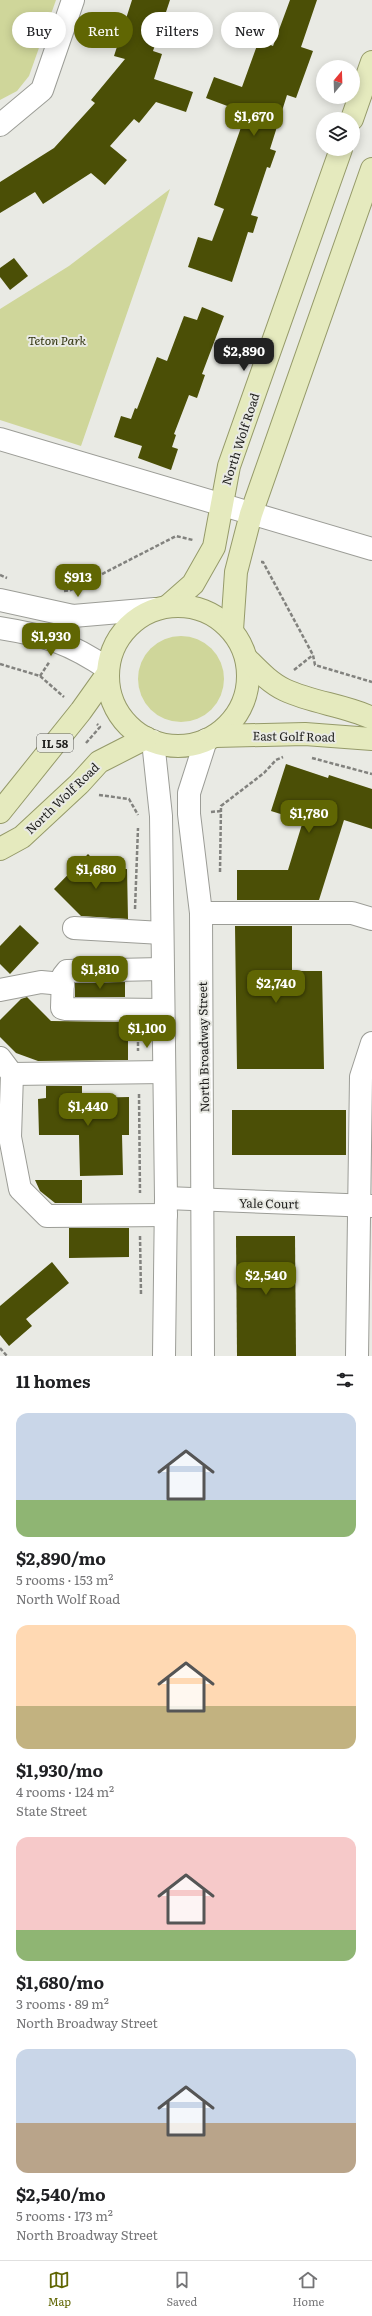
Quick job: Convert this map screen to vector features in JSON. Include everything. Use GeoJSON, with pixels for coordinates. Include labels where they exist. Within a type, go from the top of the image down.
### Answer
{"type":"FeatureCollection","features":[{"type":"Feature","properties":{"kind":"main road"},"geometry":{"type":"LineString","coordinates":[[354,112],[372,62]]}},
{"type":"Feature","properties":{"kind":"main road","name":"North Wolf Road"},"geometry":{"type":"LineString","coordinates":[[161,607],[193,584],[214,547],[220,505],[230,466],[339,156]]}},
{"type":"Feature","properties":{"kind":"main road"},"geometry":{"type":"LineString","coordinates":[[232,630],[236,572],[251,514],[372,169]]}},
{"type":"Feature","properties":{"kind":"main road","name":"IL 58"},"geometry":{"type":"LineString","coordinates":[[0,812],[81,711],[108,671],[115,644],[132,622],[161,607],[192,606],[214,615],[232,630],[241,644],[247,659],[249,681],[244,702],[232,721],[211,738],[189,745],[170,746],[149,740],[125,722],[112,699],[108,671]]}},
{"type":"Feature","properties":{"kind":"main road","name":"IL 58"},"geometry":{"type":"LineString","coordinates":[[247,659],[284,689],[306,698],[351,708],[372,718]]}},
{"type":"Feature","properties":{"kind":"main road","name":"East Golf Road"},"geometry":{"type":"LineString","coordinates":[[211,738],[298,734],[372,739]]}},
{"type":"Feature","properties":{"kind":"main road","name":"North Wolf Road"},"geometry":{"type":"LineString","coordinates":[[0,850],[22,837],[79,784],[99,762],[149,740]]}},
{"type":"Feature","properties":{"kind":"street"},"geometry":{"type":"LineString","coordinates":[[0,125],[42,90],[73,0]]}},
{"type":"Feature","properties":{"kind":"street"},"geometry":{"type":"LineString","coordinates":[[0,439],[372,549]]}},
{"type":"Feature","properties":{"kind":"street"},"geometry":{"type":"LineString","coordinates":[[0,600],[72,616],[161,607]]}},
{"type":"Feature","properties":{"kind":"street"},"geometry":{"type":"LineString","coordinates":[[0,628],[39,634],[63,643],[84,653],[108,671]]}},
{"type":"Feature","properties":{"kind":"street","name":"North Broadway Street"},"geometry":{"type":"LineString","coordinates":[[203,1356],[204,1201],[201,913],[189,819],[189,793],[211,738]]}},
{"type":"Feature","properties":{"kind":"street"},"geometry":{"type":"LineString","coordinates":[[149,740],[161,816],[166,1207],[164,1356]]}},
{"type":"Feature","properties":{"kind":"street"},"geometry":{"type":"LineString","coordinates":[[201,913],[352,913],[372,919]]}},
{"type":"Feature","properties":{"kind":"street"},"geometry":{"type":"LineString","coordinates":[[74,928],[162,932]]}},
{"type":"Feature","properties":{"kind":"street"},"geometry":{"type":"LineString","coordinates":[[162,969],[67,971],[63,976],[62,1008],[66,1010],[163,1010]]}},
{"type":"Feature","properties":{"kind":"street"},"geometry":{"type":"LineString","coordinates":[[0,990],[41,982],[63,984]]}},
{"type":"Feature","properties":{"kind":"street"},"geometry":{"type":"LineString","coordinates":[[357,1356],[365,1206],[361,1077],[372,1043]]}},
{"type":"Feature","properties":{"kind":"street"},"geometry":{"type":"LineString","coordinates":[[6,1066],[164,1072]]}},
{"type":"Feature","properties":{"kind":"street","name":"Yale Court"},"geometry":{"type":"LineString","coordinates":[[6,1066],[10,1137],[20,1189],[47,1216],[166,1207],[204,1201],[365,1206]]}},
{"type":"Feature","properties":{"kind":"path"},"geometry":{"type":"LineString","coordinates":[[71,590],[176,536],[189,538]]}},
{"type":"Feature","properties":{"kind":"path"},"geometry":{"type":"LineString","coordinates":[[255,561],[263,562],[313,655],[315,665],[372,682]]}},
{"type":"Feature","properties":{"kind":"path"},"geometry":{"type":"LineString","coordinates":[[0,664],[40,676],[61,694]]}},
{"type":"Feature","properties":{"kind":"path"},"geometry":{"type":"LineString","coordinates":[[220,874],[221,806],[264,773],[276,760],[288,755]]}},
{"type":"Feature","properties":{"kind":"path"},"geometry":{"type":"LineString","coordinates":[[308,756],[372,774]]}},
{"type":"Feature","properties":{"kind":"path"},"geometry":{"type":"LineString","coordinates":[[0,1348],[7,1356]]}},
{"type":"Feature","properties":{"kind":"green space"},"geometry":{"type":"Polygon","coordinates":[[[0,0],[56,0],[52,12],[12,12],[12,48],[39,48],[29,76],[17,91],[0,100],[0,0]]]}},
{"type":"Feature","properties":{"kind":"green space","name":"Teton Park"},"geometry":{"type":"Polygon","coordinates":[[[170,189],[81,446],[0,420],[0,309],[69,266],[170,189]]]}},
{"type":"Feature","properties":{"kind":"green space"},"geometry":{"type":"Polygon","coordinates":[[[181,636],[197,639],[205,643],[217,655],[221,663],[224,679],[221,695],[217,703],[205,715],[197,719],[181,722],[165,719],[157,715],[145,703],[141,695],[138,679],[141,663],[145,655],[157,643],[165,639],[181,636]]]}},
{"type":"Feature","properties":{"kind":"building"},"geometry":{"type":"Polygon","coordinates":[[[132,0],[170,0],[166,12],[141,12],[141,48],[154,48],[153,51],[162,54],[154,79],[193,92],[186,112],[156,102],[139,123],[134,119],[110,146],[127,160],[105,185],[91,173],[43,204],[35,192],[0,213],[0,182],[54,148],[95,103],[91,100],[125,59],[114,56],[117,48],[133,48],[133,12],[128,12],[132,0]]]}},
{"type":"Feature","properties":{"kind":"building"},"geometry":{"type":"Polygon","coordinates":[[[290,0],[317,0],[301,47],[313,51],[296,98],[287,95],[270,149],[276,151],[270,168],[267,167],[251,215],[258,217],[253,233],[248,232],[232,282],[188,267],[198,237],[212,241],[224,209],[214,205],[246,113],[206,98],[214,77],[242,87],[256,48],[279,48],[279,30],[290,0]]]}},
{"type":"Feature","properties":{"kind":"building"},"geometry":{"type":"Polygon","coordinates":[[[14,258],[28,276],[10,290],[0,277],[0,268],[14,258]]]}},
{"type":"Feature","properties":{"kind":"building"},"geometry":{"type":"Polygon","coordinates":[[[202,307],[224,316],[202,374],[205,375],[197,398],[189,395],[174,434],[176,435],[172,447],[178,449],[171,470],[138,458],[142,446],[114,437],[121,416],[131,419],[135,408],[137,409],[157,357],[167,361],[184,316],[197,320],[202,307]]]}},
{"type":"Feature","properties":{"kind":"building"},"geometry":{"type":"Polygon","coordinates":[[[286,764],[328,778],[329,775],[372,789],[372,829],[344,820],[319,900],[237,900],[237,870],[288,870],[303,821],[271,811],[286,764]]]}},
{"type":"Feature","properties":{"kind":"building"},"geometry":{"type":"Polygon","coordinates":[[[88,854],[100,866],[110,869],[127,869],[128,919],[81,916],[54,889],[88,854]]]}},
{"type":"Feature","properties":{"kind":"building"},"geometry":{"type":"Polygon","coordinates":[[[20,925],[39,943],[10,974],[0,964],[0,946],[20,925]]]}},
{"type":"Feature","properties":{"kind":"building"},"geometry":{"type":"Polygon","coordinates":[[[235,926],[292,926],[292,971],[322,971],[324,1069],[237,1069],[235,926]]]}},
{"type":"Feature","properties":{"kind":"building"},"geometry":{"type":"Polygon","coordinates":[[[125,982],[125,997],[75,997],[75,983],[125,982]]]}},
{"type":"Feature","properties":{"kind":"building"},"geometry":{"type":"Polygon","coordinates":[[[27,997],[51,1021],[128,1022],[128,1060],[38,1061],[16,1053],[0,1037],[0,1020],[21,999],[27,997]]]}},
{"type":"Feature","properties":{"kind":"building"},"geometry":{"type":"Polygon","coordinates":[[[46,1086],[82,1086],[82,1098],[129,1097],[129,1135],[122,1135],[123,1175],[80,1176],[79,1135],[39,1135],[38,1099],[46,1098],[46,1086]]]}},
{"type":"Feature","properties":{"kind":"building"},"geometry":{"type":"Polygon","coordinates":[[[232,1110],[346,1110],[346,1155],[232,1155],[232,1110]]]}},
{"type":"Feature","properties":{"kind":"building"},"geometry":{"type":"Polygon","coordinates":[[[35,1180],[82,1180],[82,1203],[55,1203],[40,1191],[35,1180]]]}},
{"type":"Feature","properties":{"kind":"building"},"geometry":{"type":"Polygon","coordinates":[[[69,1228],[129,1228],[129,1257],[69,1258],[69,1228]]]}},
{"type":"Feature","properties":{"kind":"building"},"geometry":{"type":"Polygon","coordinates":[[[236,1236],[295,1236],[296,1356],[237,1356],[236,1236]]]}},
{"type":"Feature","properties":{"kind":"building"},"geometry":{"type":"Polygon","coordinates":[[[52,1262],[69,1283],[26,1319],[32,1326],[9,1346],[0,1335],[0,1306],[52,1262]]]}}]}
